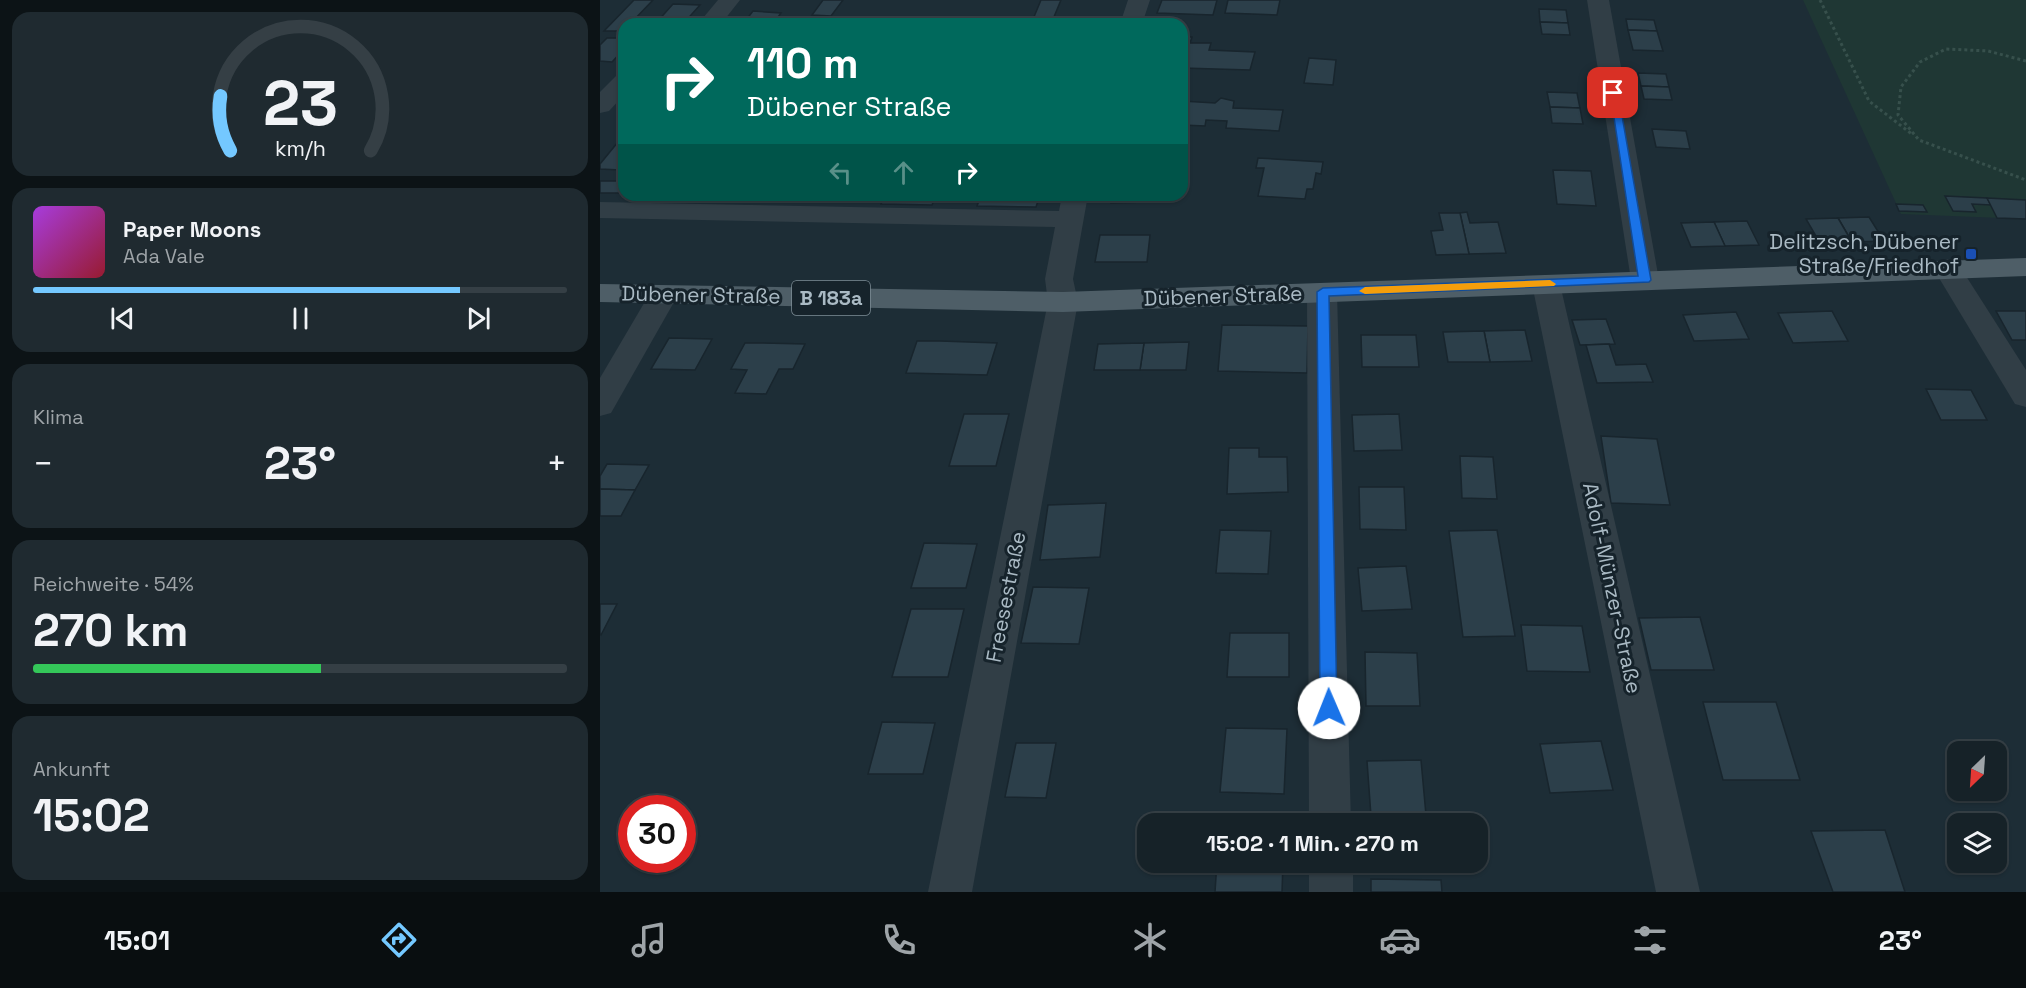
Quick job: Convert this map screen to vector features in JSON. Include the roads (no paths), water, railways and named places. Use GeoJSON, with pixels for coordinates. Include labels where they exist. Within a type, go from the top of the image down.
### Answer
{"type":"FeatureCollection","features":[{"type":"Feature","properties":{"kind":"main road","name":"Dübener Straße"},"geometry":{"type":"LineString","coordinates":[[600,293],[1063,302],[1947,268],[2026,267]]}},
{"type":"Feature","properties":{"kind":"street"},"geometry":{"type":"LineString","coordinates":[[714,18],[729,0]]}},
{"type":"Feature","properties":{"kind":"street"},"geometry":{"type":"LineString","coordinates":[[1133,18],[1139,0]]}},
{"type":"Feature","properties":{"kind":"street"},"geometry":{"type":"LineString","coordinates":[[1598,0],[1645,280]]}},
{"type":"Feature","properties":{"kind":"street"},"geometry":{"type":"LineString","coordinates":[[600,106],[618,87]]}},
{"type":"Feature","properties":{"kind":"street"},"geometry":{"type":"LineString","coordinates":[[600,210],[1072,207]]}},
{"type":"Feature","properties":{"kind":"street","name":"Freesestraße"},"geometry":{"type":"LineString","coordinates":[[950,892],[1063,302],[1059,279],[1072,207]]}},
{"type":"Feature","properties":{"kind":"street"},"geometry":{"type":"LineString","coordinates":[[1947,268],[2026,396]]}},
{"type":"Feature","properties":{"kind":"street","name":"Adolf-Münzer-Straße"},"geometry":{"type":"LineString","coordinates":[[1546,284],[1678,892]]}},
{"type":"Feature","properties":{"kind":"street"},"geometry":{"type":"LineString","coordinates":[[1323,292],[1330,813]]}},
{"type":"Feature","properties":{"kind":"street"},"geometry":{"type":"LineString","coordinates":[[600,405],[663,295]]}},
{"type":"Feature","properties":{"kind":"street"},"geometry":{"type":"LineString","coordinates":[[1331,873],[1331,892]]}},
{"type":"Feature","properties":{"kind":"place","name":"Delitzsch, Dübener Straße/Friedhof"},"geometry":{"type":"Point","coordinates":[1971,254]}}]}
